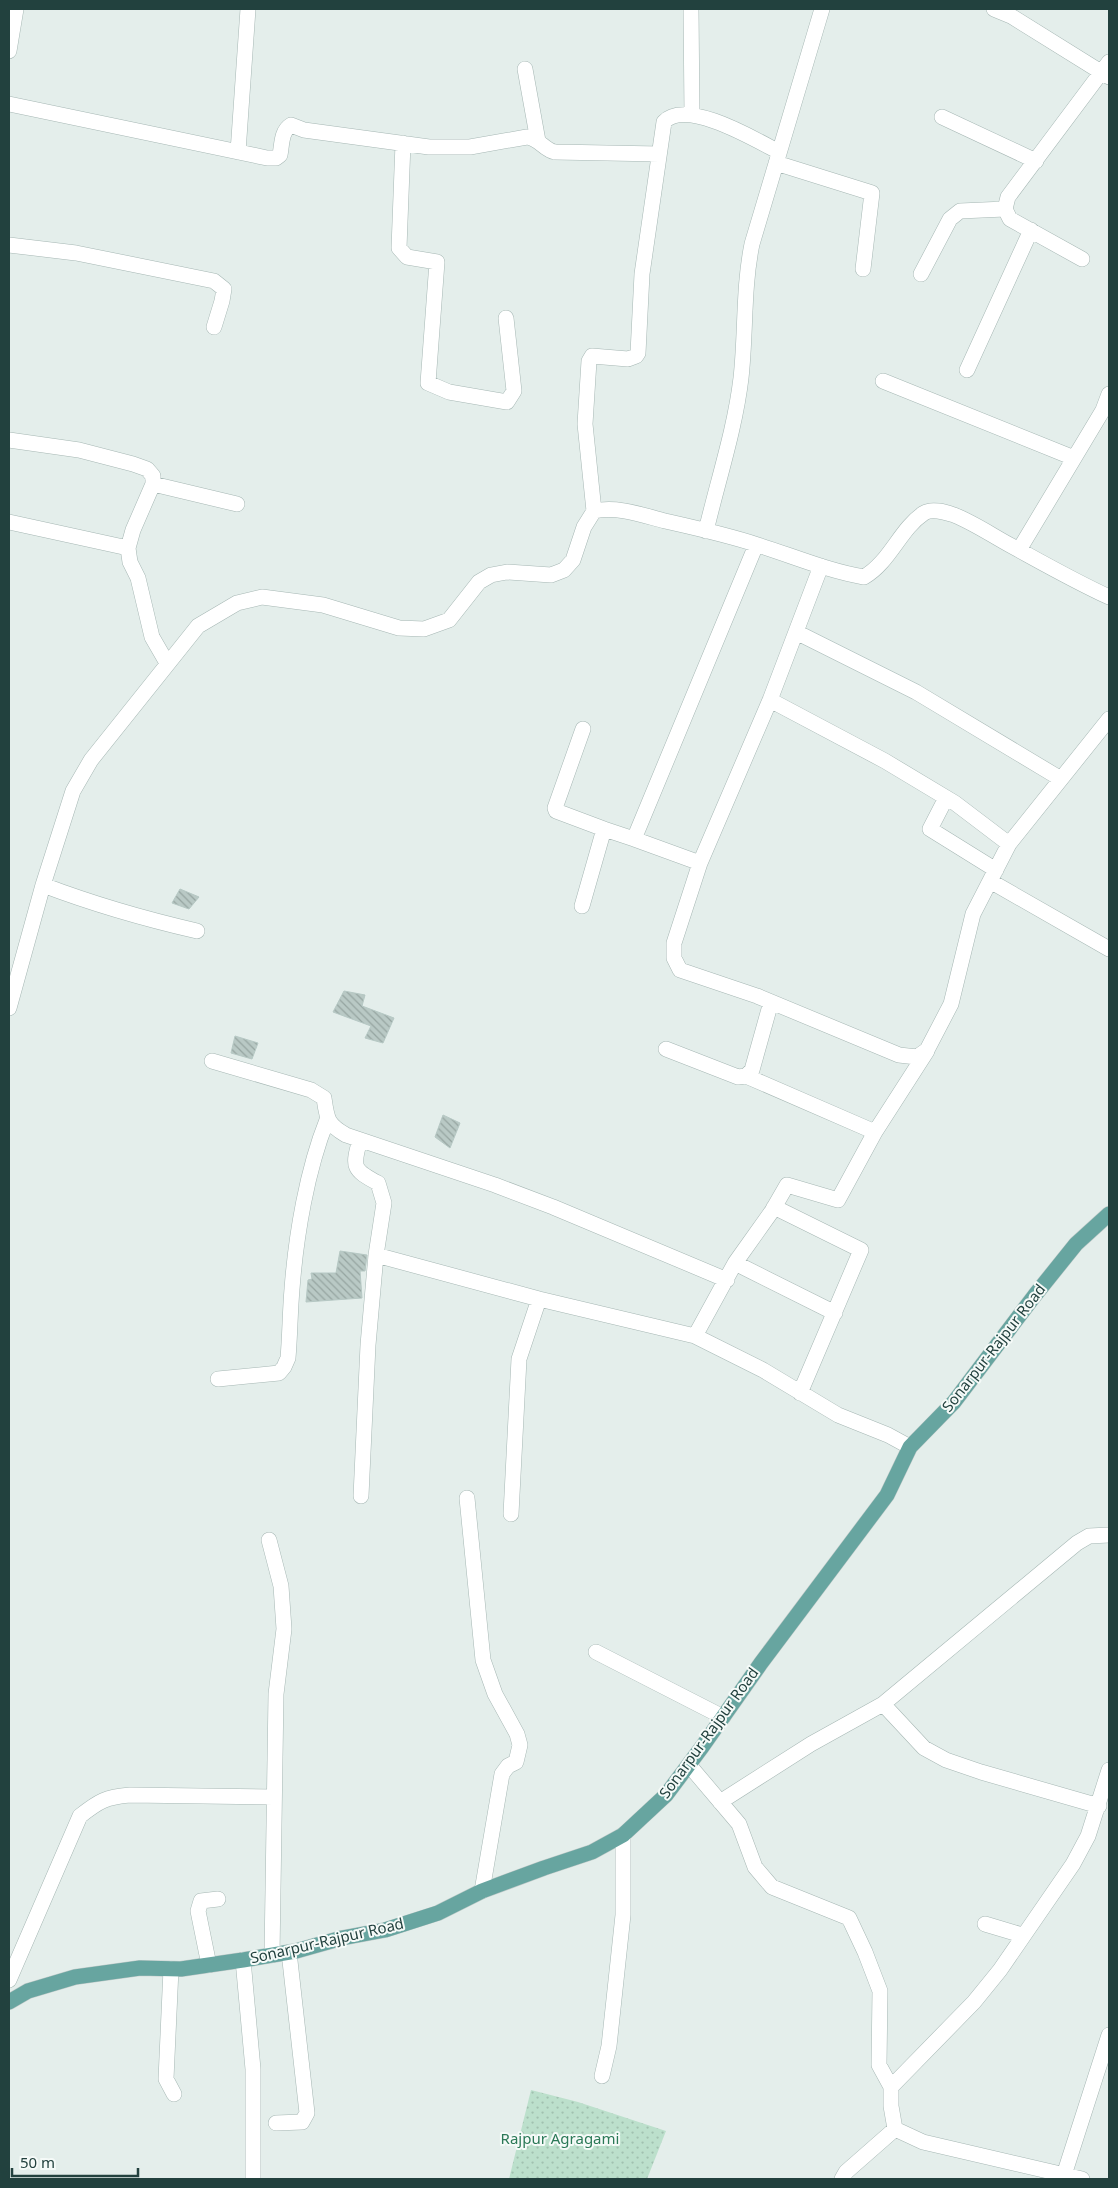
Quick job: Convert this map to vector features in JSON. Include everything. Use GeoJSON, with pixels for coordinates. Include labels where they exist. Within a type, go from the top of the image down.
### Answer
{"type":"FeatureCollection","features":[{"type":"Feature","properties":{"kind":"main road","name":"Sonarpur-Rajpur Road"},"geometry":{"type":"LineString","coordinates":[[9,2002],[28,1991],[75,1977],[140,1968],[171,1969],[243,1960],[289,1952],[342,1938],[385,1930],[438,1913],[482,1891],[592,1852],[623,1835],[666,1795],[689,1765],[761,1662],[887,1495],[910,1447],[954,1402],[1076,1244],[1109,1214]]}},
{"type":"Feature","properties":{"kind":"street"},"geometry":{"type":"LineString","coordinates":[[9,51],[16,9]]}},
{"type":"Feature","properties":{"kind":"street"},"geometry":{"type":"LineString","coordinates":[[238,152],[248,9]]}},
{"type":"Feature","properties":{"kind":"street"},"geometry":{"type":"LineString","coordinates":[[691,9],[692,115]]}},
{"type":"Feature","properties":{"kind":"street"},"geometry":{"type":"LineString","coordinates":[[706,531],[742,377],[747,269],[752,244],[822,9]]}},
{"type":"Feature","properties":{"kind":"street"},"geometry":{"type":"LineString","coordinates":[[994,9],[1010,16],[1106,70],[1008,197],[1005,209],[1010,219],[1082,259]]}},
{"type":"Feature","properties":{"kind":"street"},"geometry":{"type":"LineString","coordinates":[[525,69],[538,141]]}},
{"type":"Feature","properties":{"kind":"street"},"geometry":{"type":"LineString","coordinates":[[9,104],[267,158],[276,158],[280,155],[286,128],[291,125],[304,130],[403,144],[449,148],[470,147],[527,137],[538,141],[549,151],[556,152],[659,154]]}},
{"type":"Feature","properties":{"kind":"street"},"geometry":{"type":"LineString","coordinates":[[9,1008],[43,885],[73,791],[86,768],[198,626],[238,602],[262,597],[323,605],[399,628],[424,629],[449,620],[478,582],[491,575],[507,572],[551,575],[564,570],[573,560],[584,527],[594,511],[584,424],[589,361],[592,356],[597,355],[628,359],[636,356],[638,353],[641,281],[664,122],[668,118],[692,115],[724,125],[777,157],[872,193],[863,269]]}},
{"type":"Feature","properties":{"kind":"street"},"geometry":{"type":"LineString","coordinates":[[942,117],[1036,162]]}},
{"type":"Feature","properties":{"kind":"street"},"geometry":{"type":"LineString","coordinates":[[403,144],[399,248],[407,257],[437,262],[428,384],[449,392],[507,402],[514,391],[506,318]]}},
{"type":"Feature","properties":{"kind":"street"},"geometry":{"type":"LineString","coordinates":[[921,274],[950,219],[960,211],[1005,209]]}},
{"type":"Feature","properties":{"kind":"street"},"geometry":{"type":"LineString","coordinates":[[967,370],[1031,230]]}},
{"type":"Feature","properties":{"kind":"street"},"geometry":{"type":"LineString","coordinates":[[9,245],[76,254],[214,281],[224,289],[214,327]]}},
{"type":"Feature","properties":{"kind":"street"},"geometry":{"type":"LineString","coordinates":[[883,381],[1074,458]]}},
{"type":"Feature","properties":{"kind":"street"},"geometry":{"type":"LineString","coordinates":[[1019,550],[1074,458],[1106,411],[1109,394]]}},
{"type":"Feature","properties":{"kind":"street"},"geometry":{"type":"LineString","coordinates":[[9,440],[79,450],[133,464],[147,469],[153,476],[153,484],[133,530],[128,548],[130,562],[138,578],[152,636],[168,663]]}},
{"type":"Feature","properties":{"kind":"street"},"geometry":{"type":"LineString","coordinates":[[153,484],[237,504]]}},
{"type":"Feature","properties":{"kind":"street"},"geometry":{"type":"LineString","coordinates":[[594,511],[606,508],[629,511],[756,545],[821,566],[864,577],[874,571],[915,521],[926,512],[939,511],[954,515],[1079,583],[1109,597]]}},
{"type":"Feature","properties":{"kind":"street"},"geometry":{"type":"LineString","coordinates":[[9,522],[128,548]]}},
{"type":"Feature","properties":{"kind":"street"},"geometry":{"type":"LineString","coordinates":[[634,839],[756,545]]}},
{"type":"Feature","properties":{"kind":"street"},"geometry":{"type":"LineString","coordinates":[[821,566],[770,700],[700,863],[674,943],[674,958],[680,970],[728,985],[899,1055],[917,1058],[927,1050]]}},
{"type":"Feature","properties":{"kind":"street"},"geometry":{"type":"LineString","coordinates":[[796,632],[916,692],[1061,779]]}},
{"type":"Feature","properties":{"kind":"street"},"geometry":{"type":"LineString","coordinates":[[770,700],[885,761],[946,798],[1009,844]]}},
{"type":"Feature","properties":{"kind":"street"},"geometry":{"type":"LineString","coordinates":[[695,1336],[735,1263],[787,1185],[838,1200],[875,1132],[927,1050],[950,1004],[973,914],[1009,844],[1109,720]]}},
{"type":"Feature","properties":{"kind":"street"},"geometry":{"type":"LineString","coordinates":[[583,729],[555,808],[556,811],[700,863]]}},
{"type":"Feature","properties":{"kind":"street"},"geometry":{"type":"LineString","coordinates":[[946,798],[930,829],[993,876],[1109,949]]}},
{"type":"Feature","properties":{"kind":"street"},"geometry":{"type":"LineString","coordinates":[[582,906],[604,829]]}},
{"type":"Feature","properties":{"kind":"street"},"geometry":{"type":"LineString","coordinates":[[43,885],[152,920],[197,930]]}},
{"type":"Feature","properties":{"kind":"street"},"geometry":{"type":"LineString","coordinates":[[746,1076],[752,1070],[771,1002]]}},
{"type":"Feature","properties":{"kind":"street"},"geometry":{"type":"LineString","coordinates":[[666,1049],[738,1077],[746,1076],[875,1132]]}},
{"type":"Feature","properties":{"kind":"street"},"geometry":{"type":"LineString","coordinates":[[212,1061],[311,1090],[324,1098],[327,1120],[316,1147],[303,1210],[292,1288],[288,1358],[279,1373],[218,1379]]}},
{"type":"Feature","properties":{"kind":"street"},"geometry":{"type":"LineString","coordinates":[[327,1120],[335,1129],[360,1140],[553,1206],[727,1280]]}},
{"type":"Feature","properties":{"kind":"street"},"geometry":{"type":"LineString","coordinates":[[360,1140],[355,1157],[356,1168],[360,1173],[378,1183],[384,1203],[376,1255],[368,1345],[361,1496]]}},
{"type":"Feature","properties":{"kind":"street"},"geometry":{"type":"LineString","coordinates":[[774,1207],[861,1250],[800,1393]]}},
{"type":"Feature","properties":{"kind":"street"},"geometry":{"type":"LineString","coordinates":[[376,1255],[539,1299],[695,1336],[763,1370],[838,1415],[888,1435],[910,1447]]}},
{"type":"Feature","properties":{"kind":"street"},"geometry":{"type":"LineString","coordinates":[[735,1263],[834,1313]]}},
{"type":"Feature","properties":{"kind":"street"},"geometry":{"type":"LineString","coordinates":[[511,1514],[519,1359],[539,1299]]}},
{"type":"Feature","properties":{"kind":"street"},"geometry":{"type":"LineString","coordinates":[[466,1498],[483,1660],[496,1694],[517,1734],[520,1745],[516,1762],[508,1766],[502,1774],[482,1891]]}},
{"type":"Feature","properties":{"kind":"street"},"geometry":{"type":"LineString","coordinates":[[720,1802],[811,1744],[883,1704],[1077,1544],[1089,1536],[1109,1535]]}},
{"type":"Feature","properties":{"kind":"street"},"geometry":{"type":"LineString","coordinates":[[269,1540],[281,1586],[284,1630],[276,1694],[272,1955]]}},
{"type":"Feature","properties":{"kind":"street"},"geometry":{"type":"LineString","coordinates":[[596,1652],[723,1717]]}},
{"type":"Feature","properties":{"kind":"street"},"geometry":{"type":"LineString","coordinates":[[883,1704],[924,1748],[946,1760],[1098,1806]]}},
{"type":"Feature","properties":{"kind":"street"},"geometry":{"type":"LineString","coordinates":[[689,1765],[738,1824],[755,1867],[772,1887],[849,1918],[880,1991],[879,2065],[891,2087],[891,2106],[895,2129]]}},
{"type":"Feature","properties":{"kind":"street"},"geometry":{"type":"LineString","coordinates":[[891,2087],[974,2002],[1000,1970],[1022,1935],[1073,1864],[1088,1836],[1109,1770]]}},
{"type":"Feature","properties":{"kind":"street"},"geometry":{"type":"LineString","coordinates":[[9,1980],[80,1816],[94,1805],[109,1797],[130,1795],[274,1797]]}},
{"type":"Feature","properties":{"kind":"street"},"geometry":{"type":"LineString","coordinates":[[602,2076],[609,2046],[624,1915],[623,1835]]}},
{"type":"Feature","properties":{"kind":"street"},"geometry":{"type":"LineString","coordinates":[[209,1965],[198,1911],[201,1901],[218,1899]]}},
{"type":"Feature","properties":{"kind":"street"},"geometry":{"type":"LineString","coordinates":[[985,1924],[1022,1935]]}},
{"type":"Feature","properties":{"kind":"street"},"geometry":{"type":"LineString","coordinates":[[276,2123],[302,2122],[307,2113],[289,1952]]}},
{"type":"Feature","properties":{"kind":"street"},"geometry":{"type":"LineString","coordinates":[[243,1960],[253,2069],[253,2179]]}},
{"type":"Feature","properties":{"kind":"street"},"geometry":{"type":"LineString","coordinates":[[171,1969],[166,2079],[174,2094]]}},
{"type":"Feature","properties":{"kind":"street"},"geometry":{"type":"LineString","coordinates":[[1064,2175],[1109,2035]]}},
{"type":"Feature","properties":{"kind":"street"},"geometry":{"type":"LineString","coordinates":[[895,2129],[923,2142],[1082,2179]]}},
{"type":"Feature","properties":{"kind":"street"},"geometry":{"type":"LineString","coordinates":[[842,2179],[846,2172],[895,2129]]}},
{"type":"Feature","properties":{"kind":"green space","name":"Rajpur Agragami"},"geometry":{"type":"Polygon","coordinates":[[[531,2090],[578,2102],[666,2131],[647,2179],[509,2179],[531,2090]]]}},
{"type":"Feature","properties":{"kind":"building"},"geometry":{"type":"Polygon","coordinates":[[[180,889],[199,897],[189,909],[172,903],[180,889]]]}},
{"type":"Feature","properties":{"kind":"building"},"geometry":{"type":"Polygon","coordinates":[[[344,991],[365,995],[362,1006],[394,1018],[383,1043],[365,1038],[371,1026],[333,1012],[344,991]]]}},
{"type":"Feature","properties":{"kind":"building"},"geometry":{"type":"Polygon","coordinates":[[[235,1036],[258,1043],[252,1059],[231,1053],[235,1036]]]}},
{"type":"Feature","properties":{"kind":"building"},"geometry":{"type":"Polygon","coordinates":[[[443,1115],[460,1123],[450,1148],[435,1137],[443,1115]]]}},
{"type":"Feature","properties":{"kind":"building"},"geometry":{"type":"Polygon","coordinates":[[[340,1251],[367,1255],[365,1271],[360,1271],[362,1298],[306,1302],[308,1280],[312,1279],[311,1273],[336,1273],[340,1251]]]}}]}
